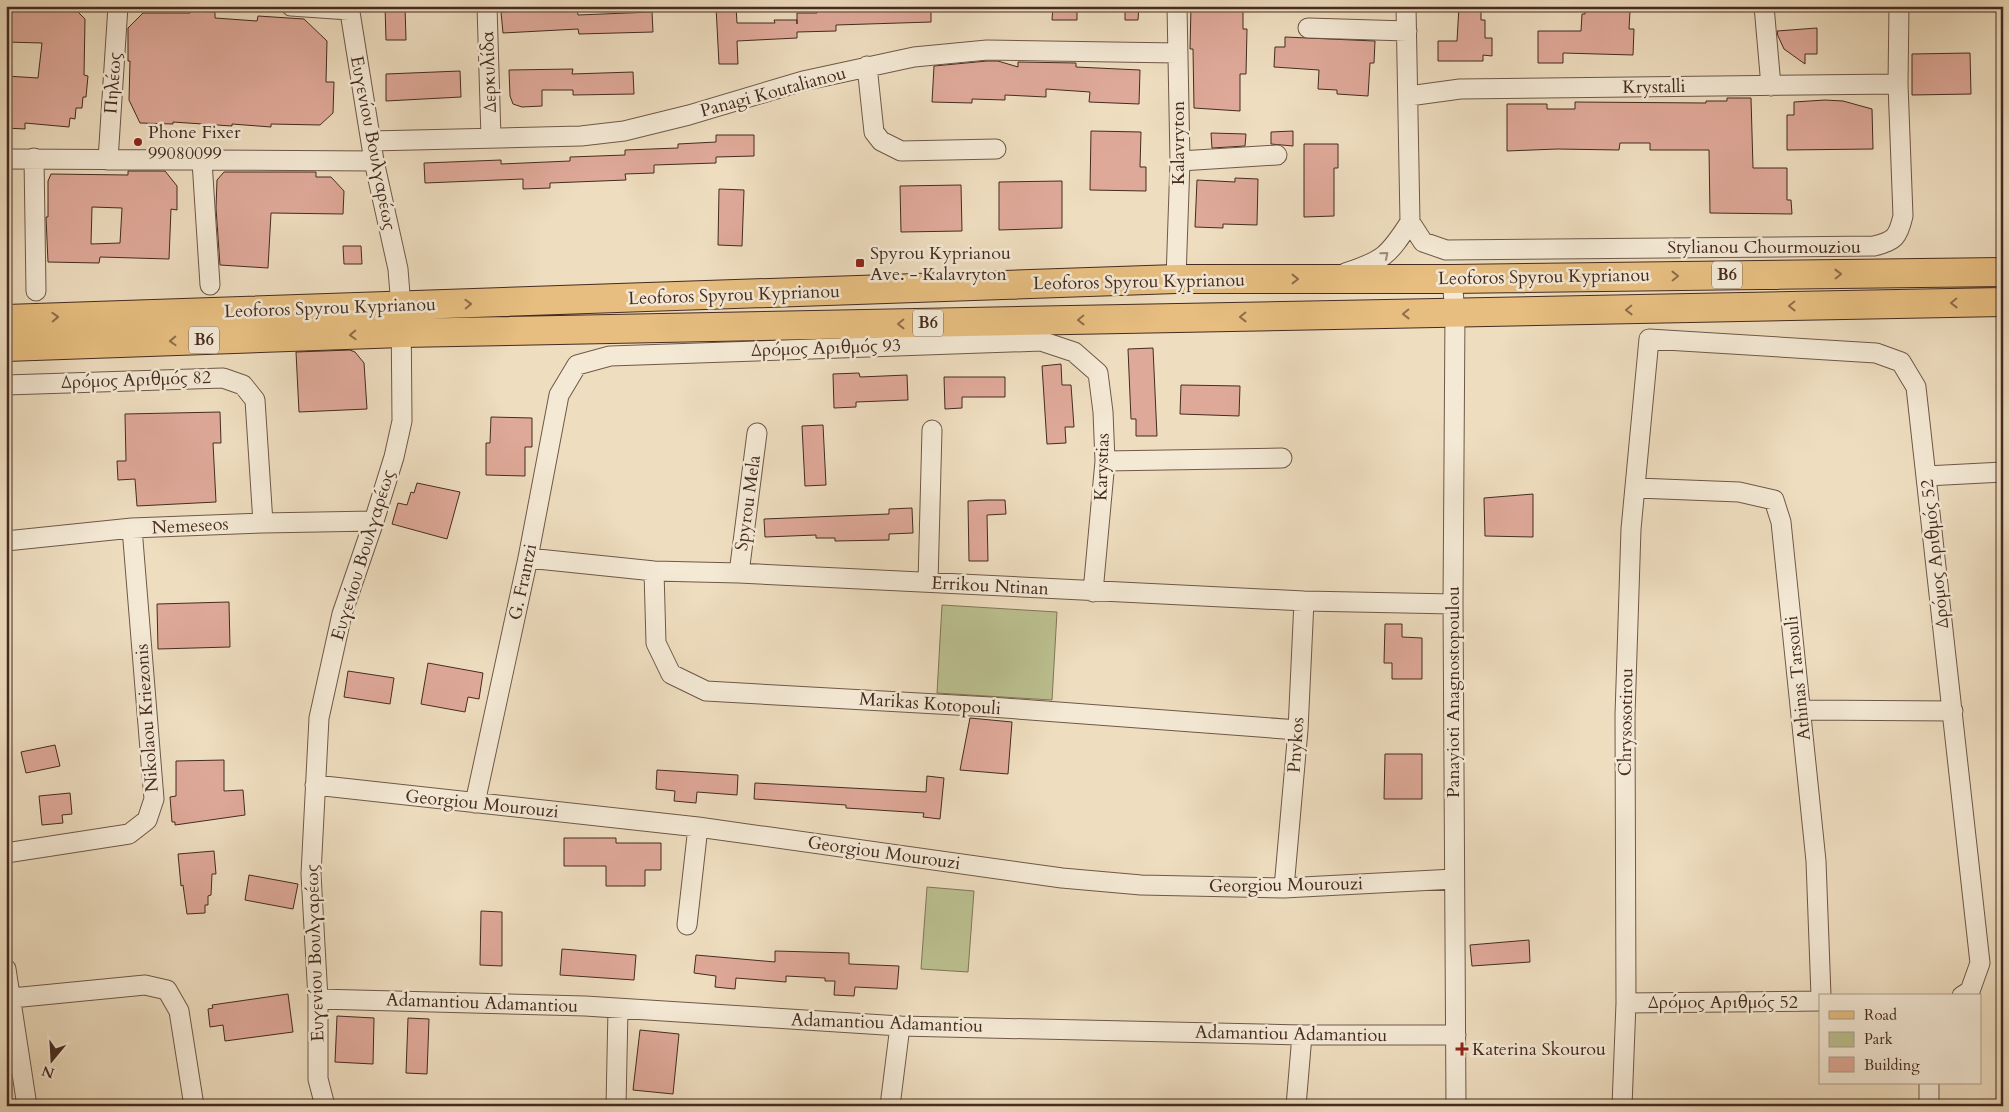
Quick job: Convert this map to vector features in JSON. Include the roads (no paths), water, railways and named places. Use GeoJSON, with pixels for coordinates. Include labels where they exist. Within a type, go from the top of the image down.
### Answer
{"type":"FeatureCollection","features":[{"type":"Feature","properties":{"kind":"main road","name":"Leoforos Spyrou Kyprianou"},"geometry":{"type":"LineString","coordinates":[[6,347],[402,320],[1176,279],[1452,279],[2003,272]]}},
{"type":"Feature","properties":{"kind":"main road","name":"Leoforos Spyrou Kyprianou"},"geometry":{"type":"LineString","coordinates":[[6,319],[402,320],[1454,313],[2003,302]]}},
{"type":"Feature","properties":{"kind":"street","name":"Πηλέως"},"geometry":{"type":"LineString","coordinates":[[108,160],[118,6]]}},
{"type":"Feature","properties":{"kind":"street"},"geometry":{"type":"LineString","coordinates":[[291,6],[349,8]]}},
{"type":"Feature","properties":{"kind":"street","name":"Δερκυλίδα"},"geometry":{"type":"LineString","coordinates":[[487,6],[491,138]]}},
{"type":"Feature","properties":{"kind":"street","name":"Kalavryton"},"geometry":{"type":"LineString","coordinates":[[1176,279],[1180,162],[1177,6]]}},
{"type":"Feature","properties":{"kind":"street"},"geometry":{"type":"LineString","coordinates":[[1325,279],[1374,264],[1392,250],[1410,222],[1406,6]]}},
{"type":"Feature","properties":{"kind":"street"},"geometry":{"type":"LineString","coordinates":[[1764,6],[1771,86]]}},
{"type":"Feature","properties":{"kind":"street","name":"Stylianou Chourmouziou"},"geometry":{"type":"LineString","coordinates":[[1410,222],[1424,242],[1446,250],[1874,246],[1890,243],[1899,233],[1903,216],[1898,84],[1899,6]]}},
{"type":"Feature","properties":{"kind":"street","name":"Ευγενίου Βουλγαρέως"},"geometry":{"type":"LineString","coordinates":[[325,1106],[318,1079],[318,998],[311,874],[319,718],[339,624],[394,458],[402,421],[402,320],[398,269],[374,161],[349,8]]}},
{"type":"Feature","properties":{"kind":"street"},"geometry":{"type":"LineString","coordinates":[[1308,28],[1407,31]]}},
{"type":"Feature","properties":{"kind":"street","name":"Panagi Koutalianou"},"geometry":{"type":"LineString","coordinates":[[371,141],[581,136],[624,131],[689,115],[803,81],[914,57],[987,50],[1177,52]]}},
{"type":"Feature","properties":{"kind":"street"},"geometry":{"type":"LineString","coordinates":[[867,66],[874,132],[881,142],[901,151],[996,149]]}},
{"type":"Feature","properties":{"kind":"street","name":"Krystalli"},"geometry":{"type":"LineString","coordinates":[[1409,96],[1460,89],[1898,84]]}},
{"type":"Feature","properties":{"kind":"street"},"geometry":{"type":"LineString","coordinates":[[1180,162],[1277,155]]}},
{"type":"Feature","properties":{"kind":"street"},"geometry":{"type":"LineString","coordinates":[[34,158],[36,291]]}},
{"type":"Feature","properties":{"kind":"street"},"geometry":{"type":"LineString","coordinates":[[6,159],[374,161]]}},
{"type":"Feature","properties":{"kind":"street"},"geometry":{"type":"LineString","coordinates":[[202,161],[210,285]]}},
{"type":"Feature","properties":{"kind":"street","name":"Panayioti Anagnostopoulou"},"geometry":{"type":"LineString","coordinates":[[1452,279],[1454,313],[1453,604],[1456,1106]]}},
{"type":"Feature","properties":{"kind":"street","name":"Δρόμος Αριθμός 52"},"geometry":{"type":"LineString","coordinates":[[1649,339],[1876,353],[1901,362],[1916,386],[1980,963],[1970,991],[1965,994]]}},
{"type":"Feature","properties":{"kind":"street","name":"Chrysosotirou"},"geometry":{"type":"LineString","coordinates":[[1622,1106],[1626,1003],[1625,716],[1631,529],[1637,488],[1649,339]]}},
{"type":"Feature","properties":{"kind":"street","name":"Δρόμος Αριθμός 93"},"geometry":{"type":"LineString","coordinates":[[576,365],[610,356],[1041,341],[1074,352]]}},
{"type":"Feature","properties":{"kind":"street","name":"Karystias"},"geometry":{"type":"LineString","coordinates":[[1074,352],[1098,373],[1103,412],[1105,461],[1093,592]]}},
{"type":"Feature","properties":{"kind":"street","name":"G. Frantzi"},"geometry":{"type":"LineString","coordinates":[[476,803],[528,558],[559,395],[576,365]]}},
{"type":"Feature","properties":{"kind":"street","name":"Δρόμος Αριθμός 82"},"geometry":{"type":"LineString","coordinates":[[6,385],[224,378],[243,385],[255,400],[263,523]]}},
{"type":"Feature","properties":{"kind":"street"},"geometry":{"type":"LineString","coordinates":[[928,582],[932,430]]}},
{"type":"Feature","properties":{"kind":"street","name":"Spyrou Mela"},"geometry":{"type":"LineString","coordinates":[[739,573],[757,433]]}},
{"type":"Feature","properties":{"kind":"street"},"geometry":{"type":"LineString","coordinates":[[1105,461],[1282,458]]}},
{"type":"Feature","properties":{"kind":"street"},"geometry":{"type":"LineString","coordinates":[[1926,476],[2003,472]]}},
{"type":"Feature","properties":{"kind":"street","name":"Athinas Tarsouli"},"geometry":{"type":"LineString","coordinates":[[1637,488],[1739,492],[1774,500],[1782,522],[1816,861],[1820,994]]}},
{"type":"Feature","properties":{"kind":"street","name":"Nemeseos"},"geometry":{"type":"LineString","coordinates":[[6,541],[132,528],[374,521]]}},
{"type":"Feature","properties":{"kind":"street","name":"Nikolaou Kriezonis"},"geometry":{"type":"LineString","coordinates":[[6,853],[129,834],[147,820],[154,799],[132,528]]}},
{"type":"Feature","properties":{"kind":"street","name":"Errikou Ntinan"},"geometry":{"type":"LineString","coordinates":[[528,558],[654,571],[739,573],[1304,601],[1453,604]]}},
{"type":"Feature","properties":{"kind":"street","name":"Marikas Kotopouli"},"geometry":{"type":"LineString","coordinates":[[654,571],[656,643],[671,674],[706,690],[983,707],[1298,730]]}},
{"type":"Feature","properties":{"kind":"street","name":"Pnykos"},"geometry":{"type":"LineString","coordinates":[[1284,888],[1298,730],[1304,601]]}},
{"type":"Feature","properties":{"kind":"street"},"geometry":{"type":"LineString","coordinates":[[1802,710],[1953,711]]}},
{"type":"Feature","properties":{"kind":"street","name":"Georgiou Mourouzi"},"geometry":{"type":"LineString","coordinates":[[315,785],[698,827],[1062,878],[1141,885],[1284,888],[1454,879]]}},
{"type":"Feature","properties":{"kind":"street"},"geometry":{"type":"LineString","coordinates":[[687,925],[698,827]]}},
{"type":"Feature","properties":{"kind":"street"},"geometry":{"type":"LineString","coordinates":[[6,969],[12,998],[27,1106]]}},
{"type":"Feature","properties":{"kind":"street"},"geometry":{"type":"LineString","coordinates":[[12,998],[145,985],[168,990],[179,1011],[194,1106]]}},
{"type":"Feature","properties":{"kind":"street","name":"Adamantiou Adamantiou"},"geometry":{"type":"LineString","coordinates":[[318,998],[618,1009],[900,1026],[1302,1035],[1456,1035]]}},
{"type":"Feature","properties":{"kind":"street","name":"Δρόμος Αριθμός 52"},"geometry":{"type":"LineString","coordinates":[[1626,1003],[1819,1002]]}},
{"type":"Feature","properties":{"kind":"street"},"geometry":{"type":"LineString","coordinates":[[616,1106],[618,1009]]}},
{"type":"Feature","properties":{"kind":"street"},"geometry":{"type":"LineString","coordinates":[[890,1106],[900,1026]]}},
{"type":"Feature","properties":{"kind":"street"},"geometry":{"type":"LineString","coordinates":[[1296,1106],[1302,1035]]}},
{"type":"Feature","properties":{"kind":"street"},"geometry":{"type":"LineString","coordinates":[[1929,1084],[1929,1106]]}},
{"type":"Feature","properties":{"kind":"place","name":"Phone Fixer 99080099"},"geometry":{"type":"Point","coordinates":[138,142]}},
{"type":"Feature","properties":{"kind":"place","name":"Spyrou Kyprianou Ave. - Kalavryton"},"geometry":{"type":"Point","coordinates":[860,263]}},
{"type":"Feature","properties":{"kind":"place","name":"Katerina Skourou"},"geometry":{"type":"Point","coordinates":[1462,1049]}}]}
